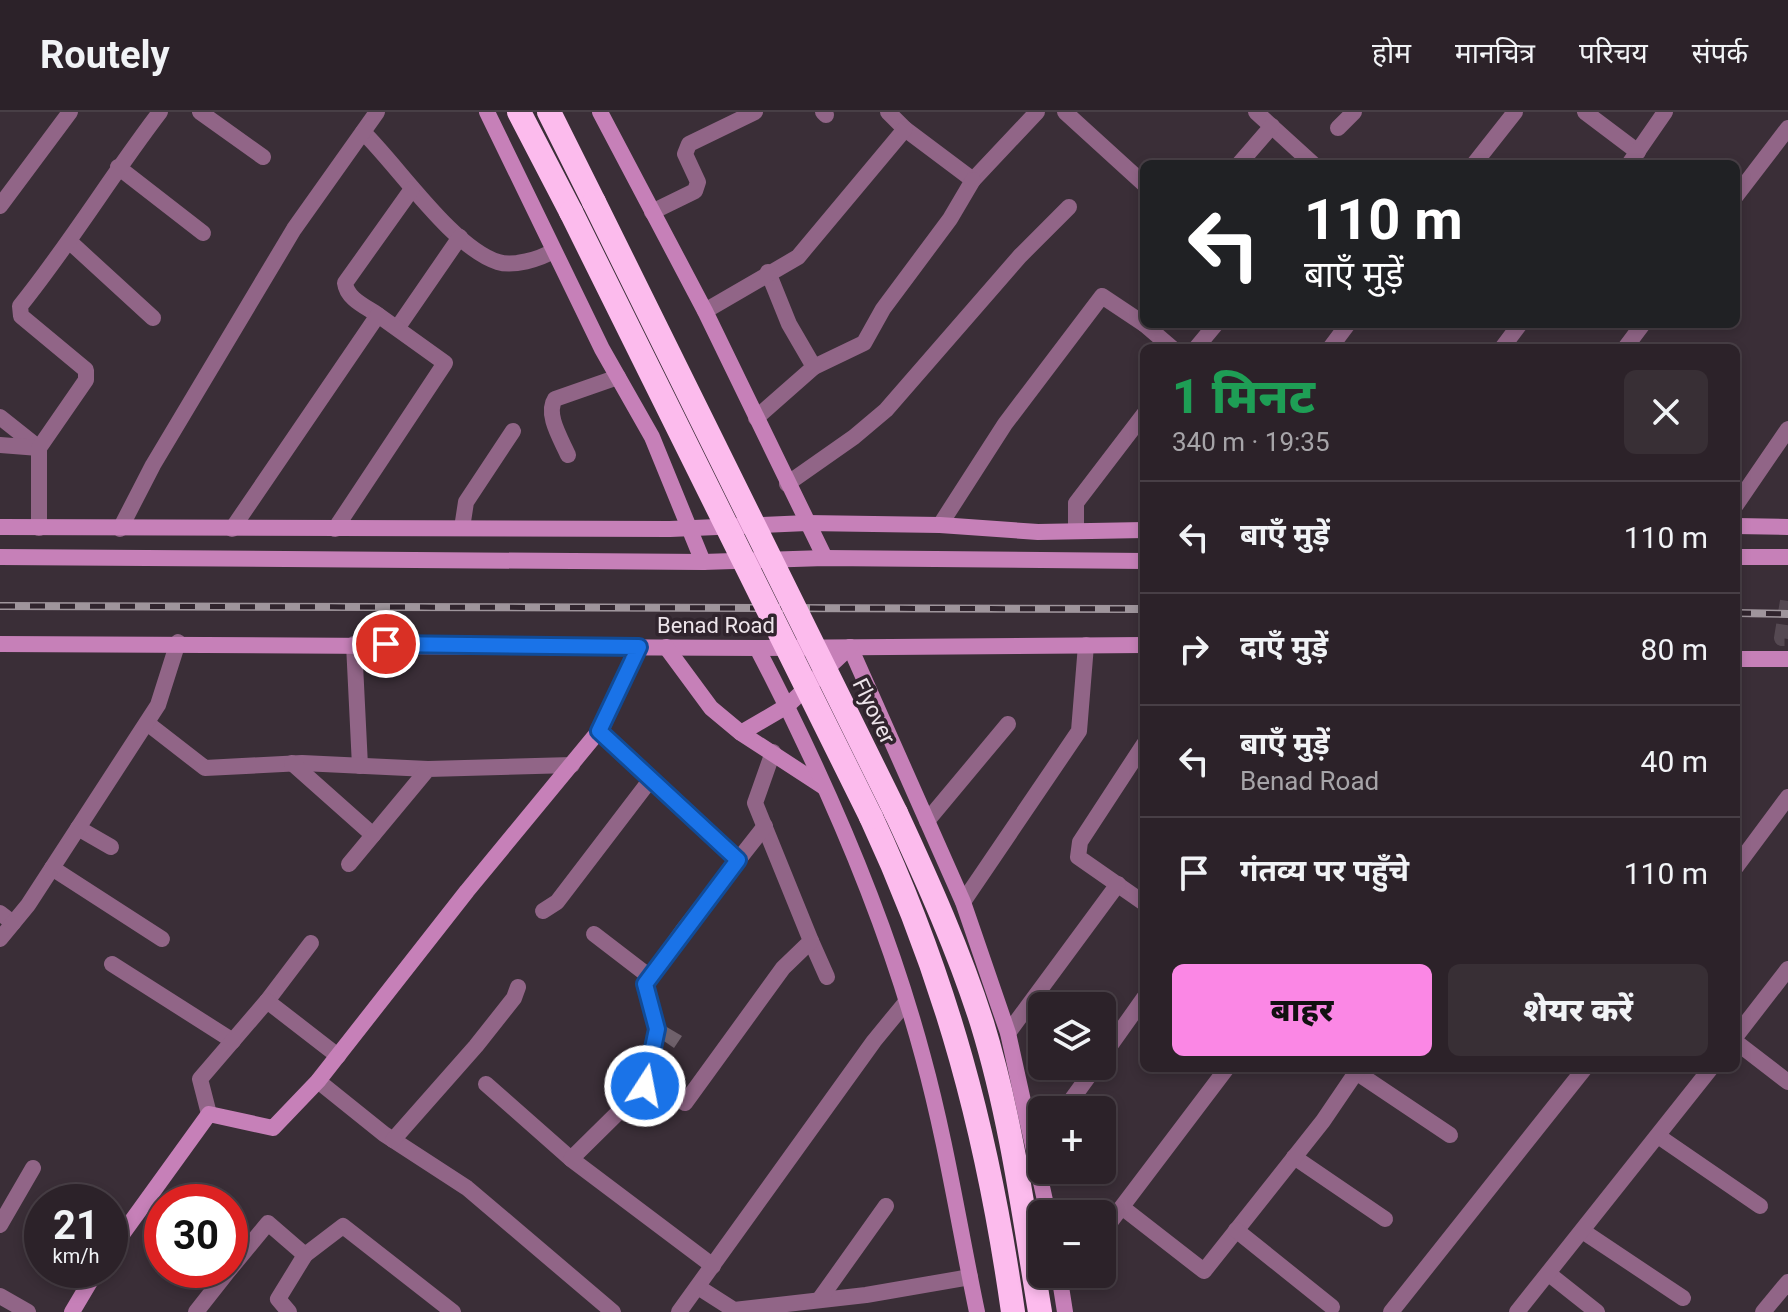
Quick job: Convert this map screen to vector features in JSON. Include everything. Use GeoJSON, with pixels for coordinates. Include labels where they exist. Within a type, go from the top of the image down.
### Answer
{"type":"FeatureCollection","features":[{"type":"Feature","properties":{"kind":"highway"},"geometry":{"type":"LineString","coordinates":[[519,112],[727,522],[897,872],[957,1037],[973,1093],[1013,1312]]}},
{"type":"Feature","properties":{"kind":"highway","name":"Flyover"},"geometry":{"type":"LineString","coordinates":[[549,112],[930,885],[983,1025],[1014,1156],[1040,1312]]}},
{"type":"Feature","properties":{"kind":"street"},"geometry":{"type":"LineString","coordinates":[[0,206],[70,112]]}},
{"type":"Feature","properties":{"kind":"street"},"geometry":{"type":"LineString","coordinates":[[39,528],[39,448],[86,380],[86,370],[21,316],[20,306],[70,242],[93,201],[160,112]]}},
{"type":"Feature","properties":{"kind":"street"},"geometry":{"type":"LineString","coordinates":[[200,112],[263,157]]}},
{"type":"Feature","properties":{"kind":"street"},"geometry":{"type":"LineString","coordinates":[[120,529],[169,438],[294,229],[377,112]]}},
{"type":"Feature","properties":{"kind":"street"},"geometry":{"type":"LineString","coordinates":[[487,112],[553,251],[652,437],[703,562]]}},
{"type":"Feature","properties":{"kind":"street"},"geometry":{"type":"LineString","coordinates":[[600,112],[705,311],[825,558]]}},
{"type":"Feature","properties":{"kind":"street"},"geometry":{"type":"LineString","coordinates":[[652,212],[695,191],[698,182],[685,154],[689,144],[755,112]]}},
{"type":"Feature","properties":{"kind":"street"},"geometry":{"type":"LineString","coordinates":[[888,112],[905,129],[973,180]]}},
{"type":"Feature","properties":{"kind":"street"},"geometry":{"type":"LineString","coordinates":[[756,418],[814,367],[864,343],[883,309],[950,219],[973,180],[1037,112]]}},
{"type":"Feature","properties":{"kind":"street"},"geometry":{"type":"LineString","coordinates":[[1065,112],[1140,180]]}},
{"type":"Feature","properties":{"kind":"street"},"geometry":{"type":"LineString","coordinates":[[1256,112],[1309,160]]}},
{"type":"Feature","properties":{"kind":"street"},"geometry":{"type":"LineString","coordinates":[[1338,128],[1354,112]]}},
{"type":"Feature","properties":{"kind":"street"},"geometry":{"type":"LineString","coordinates":[[1477,160],[1515,112]]}},
{"type":"Feature","properties":{"kind":"street"},"geometry":{"type":"LineString","coordinates":[[1585,112],[1634,158],[1665,112]]}},
{"type":"Feature","properties":{"kind":"street"},"geometry":{"type":"LineString","coordinates":[[1242,160],[1272,126]]}},
{"type":"Feature","properties":{"kind":"street"},"geometry":{"type":"LineString","coordinates":[[1740,191],[1788,128]]}},
{"type":"Feature","properties":{"kind":"street"},"geometry":{"type":"LineString","coordinates":[[705,311],[798,257],[905,129]]}},
{"type":"Feature","properties":{"kind":"street"},"geometry":{"type":"LineString","coordinates":[[363,132],[412,189],[460,237],[499,263],[516,262],[553,251]]}},
{"type":"Feature","properties":{"kind":"street"},"geometry":{"type":"LineString","coordinates":[[118,167],[203,233]]}},
{"type":"Feature","properties":{"kind":"street"},"geometry":{"type":"LineString","coordinates":[[335,529],[445,363],[346,291],[345,283],[412,189]]}},
{"type":"Feature","properties":{"kind":"street"},"geometry":{"type":"LineString","coordinates":[[787,484],[854,437],[886,410],[1020,256],[1069,207]]}},
{"type":"Feature","properties":{"kind":"street"},"geometry":{"type":"LineString","coordinates":[[398,327],[460,237]]}},
{"type":"Feature","properties":{"kind":"street"},"geometry":{"type":"LineString","coordinates":[[70,242],[153,318]]}},
{"type":"Feature","properties":{"kind":"street"},"geometry":{"type":"LineString","coordinates":[[768,272],[789,324],[814,367]]}},
{"type":"Feature","properties":{"kind":"street"},"geometry":{"type":"LineString","coordinates":[[940,525],[1005,424],[1102,296],[1140,321]]}},
{"type":"Feature","properties":{"kind":"street"},"geometry":{"type":"LineString","coordinates":[[232,529],[378,315]]}},
{"type":"Feature","properties":{"kind":"street"},"geometry":{"type":"LineString","coordinates":[[1149,328],[1167,344]]}},
{"type":"Feature","properties":{"kind":"street"},"geometry":{"type":"LineString","coordinates":[[1199,344],[1213,328]]}},
{"type":"Feature","properties":{"kind":"street"},"geometry":{"type":"LineString","coordinates":[[568,455],[551,412],[555,399],[618,377]]}},
{"type":"Feature","properties":{"kind":"street"},"geometry":{"type":"LineString","coordinates":[[0,417],[39,448]]}},
{"type":"Feature","properties":{"kind":"street"},"geometry":{"type":"LineString","coordinates":[[1076,531],[1076,503],[1140,419]]}},
{"type":"Feature","properties":{"kind":"street"},"geometry":{"type":"LineString","coordinates":[[1740,499],[1788,429]]}},
{"type":"Feature","properties":{"kind":"street"},"geometry":{"type":"LineString","coordinates":[[462,528],[466,502],[513,431]]}},
{"type":"Feature","properties":{"kind":"street"},"geometry":{"type":"LineString","coordinates":[[0,445],[39,448]]}},
{"type":"Feature","properties":{"kind":"street"},"geometry":{"type":"LineString","coordinates":[[0,527],[692,529],[807,523],[940,525],[1038,532],[1140,530]]}},
{"type":"Feature","properties":{"kind":"street"},"geometry":{"type":"LineString","coordinates":[[1740,526],[1788,527]]}},
{"type":"Feature","properties":{"kind":"street"},"geometry":{"type":"LineString","coordinates":[[0,557],[703,562],[825,558],[1140,561]]}},
{"type":"Feature","properties":{"kind":"street"},"geometry":{"type":"LineString","coordinates":[[1740,557],[1788,557]]}},
{"type":"Feature","properties":{"kind":"street"},"geometry":{"type":"LineString","coordinates":[[0,939],[6,918],[52,868],[158,705],[178,642]]}},
{"type":"Feature","properties":{"kind":"street","name":"Benad Road"},"geometry":{"type":"LineString","coordinates":[[0,644],[178,642],[757,648],[1140,645]]}},
{"type":"Feature","properties":{"kind":"street"},"geometry":{"type":"LineString","coordinates":[[354,644],[360,766]]}},
{"type":"Feature","properties":{"kind":"street"},"geometry":{"type":"LineString","coordinates":[[963,902],[1079,731],[1086,645]]}},
{"type":"Feature","properties":{"kind":"street"},"geometry":{"type":"LineString","coordinates":[[209,1114],[273,1128],[318,1081],[467,891],[599,731],[639,647]]}},
{"type":"Feature","properties":{"kind":"street"},"geometry":{"type":"LineString","coordinates":[[666,647],[711,708],[741,733],[824,787]]}},
{"type":"Feature","properties":{"kind":"street"},"geometry":{"type":"LineString","coordinates":[[741,733],[787,706],[850,647],[963,902],[1008,1033],[1028,1107]]}},
{"type":"Feature","properties":{"kind":"street"},"geometry":{"type":"LineString","coordinates":[[757,648],[787,706],[860,872],[906,1002],[954,1181],[977,1312]]}},
{"type":"Feature","properties":{"kind":"street"},"geometry":{"type":"LineString","coordinates":[[1740,659],[1788,659]]}},
{"type":"Feature","properties":{"kind":"street"},"geometry":{"type":"LineString","coordinates":[[147,723],[205,768],[292,763],[428,769],[572,765]]}},
{"type":"Feature","properties":{"kind":"street"},"geometry":{"type":"LineString","coordinates":[[927,821],[1008,724]]}},
{"type":"Feature","properties":{"kind":"street"},"geometry":{"type":"LineString","coordinates":[[599,731],[738,860]]}},
{"type":"Feature","properties":{"kind":"street"},"geometry":{"type":"LineString","coordinates":[[1140,750],[1080,842],[1078,857],[1140,900]]}},
{"type":"Feature","properties":{"kind":"street"},"geometry":{"type":"LineString","coordinates":[[773,752],[755,803],[827,977]]}},
{"type":"Feature","properties":{"kind":"street"},"geometry":{"type":"LineString","coordinates":[[292,763],[373,835]]}},
{"type":"Feature","properties":{"kind":"street"},"geometry":{"type":"LineString","coordinates":[[349,864],[428,769]]}},
{"type":"Feature","properties":{"kind":"street"},"geometry":{"type":"LineString","coordinates":[[543,911],[557,902],[651,779]]}},
{"type":"Feature","properties":{"kind":"street"},"geometry":{"type":"LineString","coordinates":[[1740,862],[1788,797]]}},
{"type":"Feature","properties":{"kind":"street"},"geometry":{"type":"LineString","coordinates":[[571,1159],[645,1086],[657,1029],[645,984],[765,826]]}},
{"type":"Feature","properties":{"kind":"street"},"geometry":{"type":"LineString","coordinates":[[78,828],[111,847]]}},
{"type":"Feature","properties":{"kind":"street"},"geometry":{"type":"LineString","coordinates":[[52,868],[162,939]]}},
{"type":"Feature","properties":{"kind":"street"},"geometry":{"type":"LineString","coordinates":[[1008,1033],[1118,884]]}},
{"type":"Feature","properties":{"kind":"street"},"geometry":{"type":"LineString","coordinates":[[594,934],[650,977]]}},
{"type":"Feature","properties":{"kind":"street"},"geometry":{"type":"LineString","coordinates":[[685,1103],[783,968],[811,941]]}},
{"type":"Feature","properties":{"kind":"street"},"geometry":{"type":"LineString","coordinates":[[209,1114],[200,1079],[267,1001],[311,943]]}},
{"type":"Feature","properties":{"kind":"street"},"geometry":{"type":"LineString","coordinates":[[112,964],[233,1041]]}},
{"type":"Feature","properties":{"kind":"street"},"geometry":{"type":"LineString","coordinates":[[1740,1034],[1788,969]]}},
{"type":"Feature","properties":{"kind":"street"},"geometry":{"type":"LineString","coordinates":[[393,1140],[476,1046],[514,998],[518,987]]}},
{"type":"Feature","properties":{"kind":"street"},"geometry":{"type":"LineString","coordinates":[[267,1001],[338,1056]]}},
{"type":"Feature","properties":{"kind":"street"},"geometry":{"type":"LineString","coordinates":[[679,1312],[820,1114],[906,1002]]}},
{"type":"Feature","properties":{"kind":"street"},"geometry":{"type":"LineString","coordinates":[[1116,1037],[1140,1004]]}},
{"type":"Feature","properties":{"kind":"street"},"geometry":{"type":"LineString","coordinates":[[1740,1042],[1788,1082]]}},
{"type":"Feature","properties":{"kind":"street"},"geometry":{"type":"LineString","coordinates":[[1116,1216],[1224,1072]]}},
{"type":"Feature","properties":{"kind":"street"},"geometry":{"type":"LineString","coordinates":[[1123,1208],[1204,1271],[1357,1072]]}},
{"type":"Feature","properties":{"kind":"street"},"geometry":{"type":"LineString","coordinates":[[1361,1072],[1450,1135]]}},
{"type":"Feature","properties":{"kind":"street"},"geometry":{"type":"LineString","coordinates":[[1391,1312],[1582,1072]]}},
{"type":"Feature","properties":{"kind":"street"},"geometry":{"type":"LineString","coordinates":[[1517,1312],[1584,1232],[1708,1072]]}},
{"type":"Feature","properties":{"kind":"street"},"geometry":{"type":"LineString","coordinates":[[318,1081],[393,1140],[467,1188],[613,1312]]}},
{"type":"Feature","properties":{"kind":"street"},"geometry":{"type":"LineString","coordinates":[[486,1084],[571,1159],[713,1266]]}},
{"type":"Feature","properties":{"kind":"street"},"geometry":{"type":"LineString","coordinates":[[128,1226],[209,1114]]}},
{"type":"Feature","properties":{"kind":"street"},"geometry":{"type":"LineString","coordinates":[[1658,1136],[1760,1206]]}},
{"type":"Feature","properties":{"kind":"street"},"geometry":{"type":"LineString","coordinates":[[1294,1157],[1385,1219]]}},
{"type":"Feature","properties":{"kind":"street"},"geometry":{"type":"LineString","coordinates":[[0,1225],[33,1168]]}},
{"type":"Feature","properties":{"kind":"street"},"geometry":{"type":"LineString","coordinates":[[819,1300],[886,1206]]}},
{"type":"Feature","properties":{"kind":"street"},"geometry":{"type":"LineString","coordinates":[[248,1247],[268,1223],[305,1255]]}},
{"type":"Feature","properties":{"kind":"street"},"geometry":{"type":"LineString","coordinates":[[289,1312],[278,1299],[305,1255],[343,1226],[453,1312]]}},
{"type":"Feature","properties":{"kind":"street"},"geometry":{"type":"LineString","coordinates":[[1236,1230],[1332,1307]]}},
{"type":"Feature","properties":{"kind":"street"},"geometry":{"type":"LineString","coordinates":[[1584,1232],[1683,1298]]}},
{"type":"Feature","properties":{"kind":"street"},"geometry":{"type":"LineString","coordinates":[[1549,1274],[1597,1312]]}},
{"type":"Feature","properties":{"kind":"street"},"geometry":{"type":"LineString","coordinates":[[698,1287],[734,1310],[970,1277]]}},
{"type":"Feature","properties":{"kind":"street"},"geometry":{"type":"LineString","coordinates":[[1763,1312],[1788,1282]]}},
{"type":"Feature","properties":{"kind":"street"},"geometry":{"type":"LineString","coordinates":[[72,1312],[86,1288]]}},
{"type":"Feature","properties":{"kind":"street"},"geometry":{"type":"LineString","coordinates":[[196,1312],[215,1288]]}},
{"type":"Feature","properties":{"kind":"street"},"geometry":{"type":"LineString","coordinates":[[1064,1288],[1065,1312]]}},
{"type":"Feature","properties":{"kind":"street"},"geometry":{"type":"LineString","coordinates":[[0,1296],[28,1312]]}},
{"type":"Feature","properties":{"kind":"building"},"geometry":{"type":"Polygon","coordinates":[[[665,1026],[682,1036],[674,1048],[658,1037],[665,1026]]]}},
{"type":"Feature","properties":{"kind":"tunnel"},"geometry":{"type":"LineString","coordinates":[[1788,601],[1782,638],[1788,638]]}},
{"type":"Feature","properties":{"kind":"railway"},"geometry":{"type":"LineString","coordinates":[[0,606],[1140,609]]}},
{"type":"Feature","properties":{"kind":"railway"},"geometry":{"type":"LineString","coordinates":[[1740,613],[1788,614]]}},
{"type":"Feature","properties":{"kind":"route"},"geometry":{"type":"LineString","coordinates":[[386,644],[639,647],[599,731],[738,860],[645,984],[657,1029],[645,1086]]}}]}
